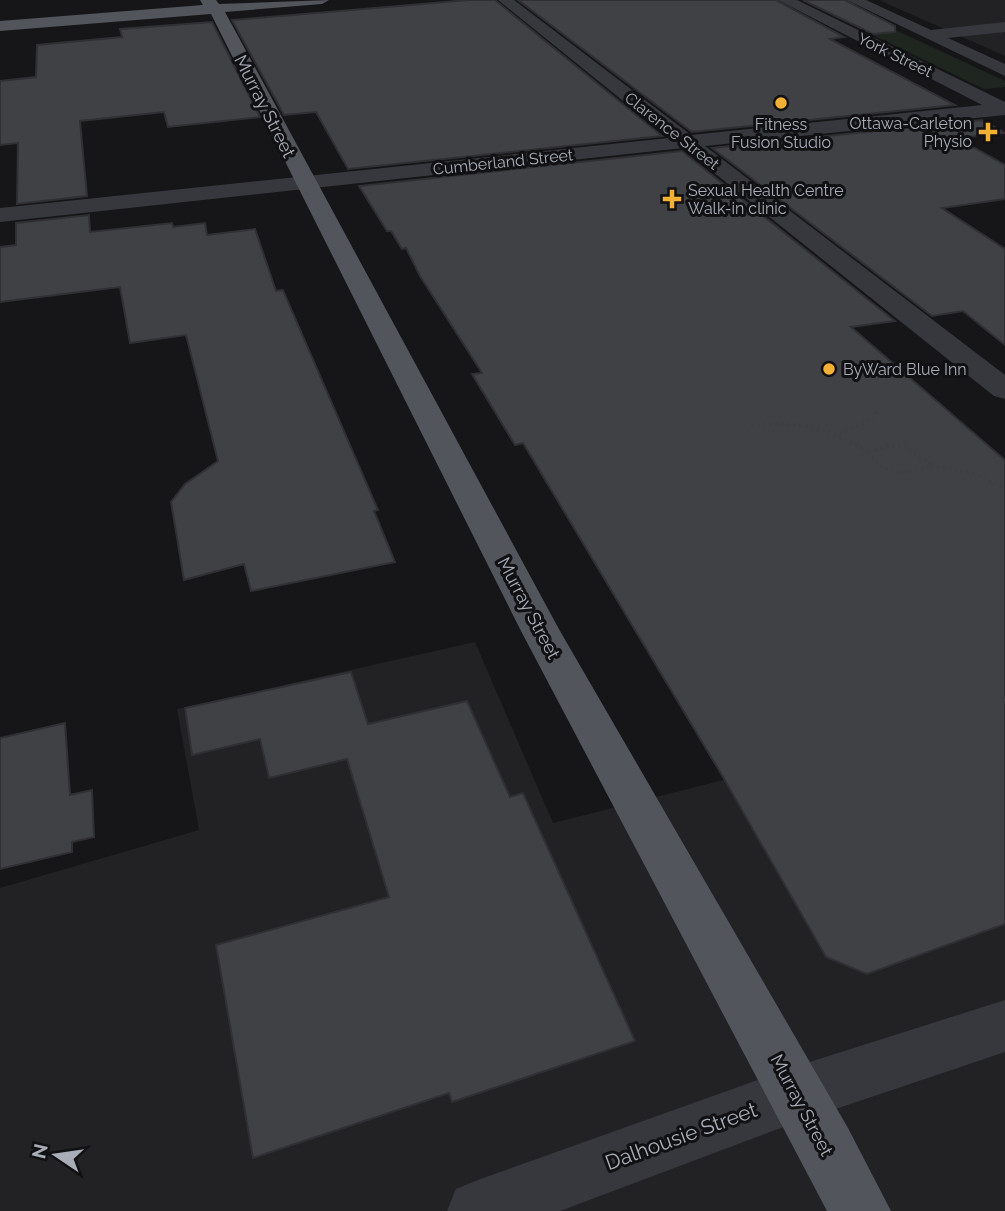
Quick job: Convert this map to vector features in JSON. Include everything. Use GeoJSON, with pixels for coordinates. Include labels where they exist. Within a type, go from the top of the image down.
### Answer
{"type":"FeatureCollection","features":[{"type":"Feature","properties":{"kind":"main road"},"geometry":{"type":"LineString","coordinates":[[0,10],[131,0]]}},
{"type":"Feature","properties":{"kind":"main road"},"geometry":{"type":"LineString","coordinates":[[0,26],[211,4],[322,0]]}},
{"type":"Feature","properties":{"kind":"main road","name":"Murray Street"},"geometry":{"type":"LineString","coordinates":[[211,4],[588,719],[757,1018],[794,1095],[860,1211]]}},
{"type":"Feature","properties":{"kind":"street","name":"Clarence Street"},"geometry":{"type":"LineString","coordinates":[[505,0],[686,144],[1005,390]]}},
{"type":"Feature","properties":{"kind":"street","name":"York Street"},"geometry":{"type":"LineString","coordinates":[[785,0],[1004,108]]}},
{"type":"Feature","properties":{"kind":"street","name":"York Street"},"geometry":{"type":"LineString","coordinates":[[854,0],[1005,71]]}},
{"type":"Feature","properties":{"kind":"street"},"geometry":{"type":"LineString","coordinates":[[930,36],[1005,27]]}},
{"type":"Feature","properties":{"kind":"street","name":"Cumberland Street"},"geometry":{"type":"LineString","coordinates":[[0,215],[1004,108]]}},
{"type":"Feature","properties":{"kind":"street","name":"Dalhousie Street"},"geometry":{"type":"LineString","coordinates":[[478,1211],[794,1095],[1005,1026]]}},
{"type":"Feature","properties":{"kind":"path"},"geometry":{"type":"LineString","coordinates":[[840,435],[854,425],[875,417],[877,409]]}},
{"type":"Feature","properties":{"kind":"path"},"geometry":{"type":"LineString","coordinates":[[751,426],[788,420],[806,423],[840,435],[870,453],[872,460],[883,469],[898,473],[919,473],[931,465]]}},
{"type":"Feature","properties":{"kind":"path"},"geometry":{"type":"LineString","coordinates":[[870,453],[886,446],[905,446],[920,454],[931,465],[971,473],[1005,488]]}},
{"type":"Feature","properties":{"kind":"shaded area"},"geometry":{"type":"Polygon","coordinates":[[[801,0],[831,0],[1005,81],[1005,87],[984,89],[801,0]]]}},
{"type":"Feature","properties":{"kind":"shaded area"},"geometry":{"type":"Polygon","coordinates":[[[879,0],[1005,0],[1005,56],[879,0]]]}},
{"type":"Feature","properties":{"kind":"shaded area"},"geometry":{"type":"Polygon","coordinates":[[[475,642],[553,823],[1005,709],[1005,1211],[0,1211],[0,888],[199,830],[177,709],[475,642]]]}},
{"type":"Feature","properties":{"kind":"building"},"geometry":{"type":"Polygon","coordinates":[[[495,0],[662,136],[348,169],[316,112],[284,115],[232,20],[495,0]]]}},
{"type":"Feature","properties":{"kind":"building"},"geometry":{"type":"Polygon","coordinates":[[[518,0],[776,0],[844,37],[830,39],[955,105],[692,132],[518,0]]]}},
{"type":"Feature","properties":{"kind":"building"},"geometry":{"type":"Polygon","coordinates":[[[803,0],[845,0],[895,26],[895,32],[873,34],[803,0]]]}},
{"type":"Feature","properties":{"kind":"building"},"geometry":{"type":"Polygon","coordinates":[[[212,22],[260,117],[168,127],[164,112],[80,121],[87,196],[17,204],[18,143],[0,145],[0,81],[36,77],[37,45],[122,37],[120,29],[212,22]]]}},
{"type":"Feature","properties":{"kind":"building"},"geometry":{"type":"Polygon","coordinates":[[[982,120],[1005,133],[957,138],[1005,165],[1005,199],[942,208],[1005,249],[1005,345],[963,311],[932,316],[712,148],[982,120]]]}},
{"type":"Feature","properties":{"kind":"building"},"geometry":{"type":"Polygon","coordinates":[[[682,151],[895,321],[851,327],[1005,460],[1005,924],[867,974],[826,957],[723,777],[523,443],[515,445],[472,374],[482,373],[420,276],[406,248],[402,249],[391,231],[387,231],[359,186],[682,151]]]}},
{"type":"Feature","properties":{"kind":"building"},"geometry":{"type":"Polygon","coordinates":[[[89,215],[90,232],[172,223],[173,227],[205,223],[207,235],[255,229],[276,291],[283,290],[378,510],[374,511],[395,562],[251,591],[244,564],[184,580],[171,502],[185,484],[218,461],[186,335],[130,343],[120,287],[0,302],[0,247],[16,245],[16,223],[89,215]]]}},
{"type":"Feature","properties":{"kind":"building"},"geometry":{"type":"Polygon","coordinates":[[[351,672],[368,724],[467,701],[510,797],[523,793],[635,1041],[452,1102],[449,1093],[253,1158],[216,945],[389,897],[347,759],[269,778],[260,739],[192,755],[185,708],[351,672]]]}},
{"type":"Feature","properties":{"kind":"building"},"geometry":{"type":"Polygon","coordinates":[[[65,723],[70,795],[92,790],[94,837],[72,842],[72,852],[0,869],[0,738],[65,723]]]}},
{"type":"Feature","properties":{"kind":"place","name":"Fitness Fusion Studio"},"geometry":{"type":"Point","coordinates":[781,103]}},
{"type":"Feature","properties":{"kind":"place","name":"Ottawa-Carleton Physio"},"geometry":{"type":"Point","coordinates":[988,132]}},
{"type":"Feature","properties":{"kind":"place","name":"Sexual Health Centre Walk-in clinic"},"geometry":{"type":"Point","coordinates":[672,199]}},
{"type":"Feature","properties":{"kind":"place","name":"ByWard Blue Inn"},"geometry":{"type":"Point","coordinates":[829,369]}}]}
